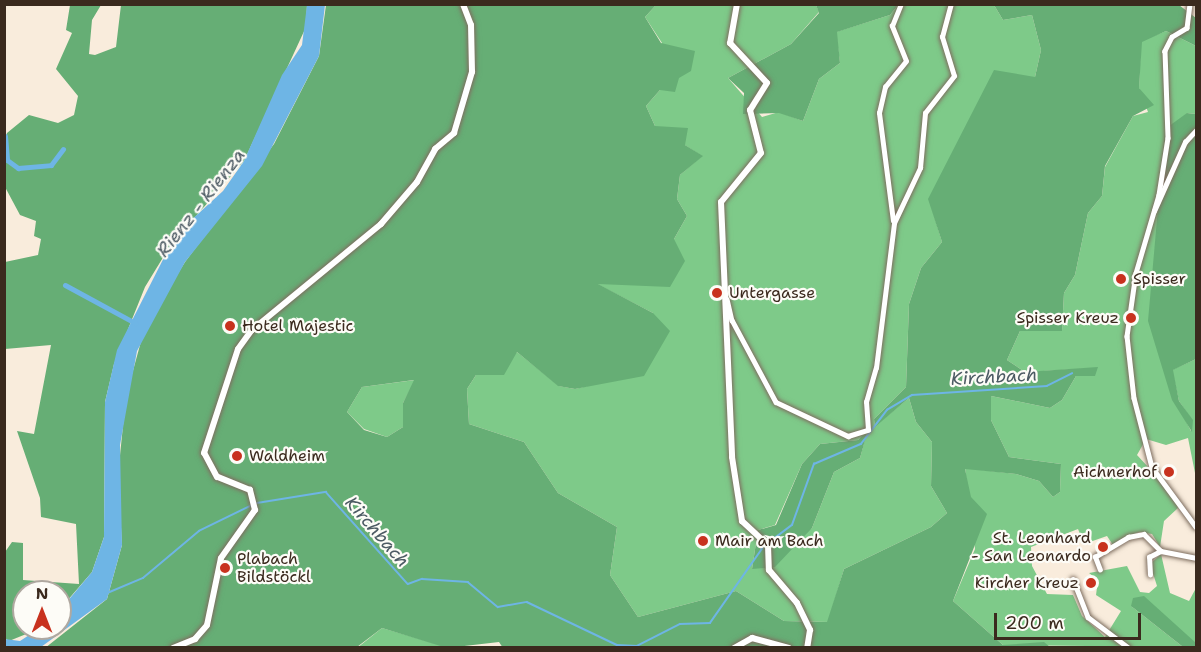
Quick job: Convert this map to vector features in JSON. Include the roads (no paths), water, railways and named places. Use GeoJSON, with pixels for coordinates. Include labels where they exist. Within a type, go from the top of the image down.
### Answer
{"type":"FeatureCollection","features":[{"type":"Feature","properties":{"kind":"street"},"geometry":{"type":"LineString","coordinates":[[173,648],[195,639],[207,625],[221,558],[255,510],[250,490],[217,477],[204,453],[238,349],[252,330],[381,224],[417,182],[435,149],[454,133],[472,72],[471,25],[463,4]]}},
{"type":"Feature","properties":{"kind":"street"},"geometry":{"type":"LineString","coordinates":[[737,4],[730,43],[767,83],[750,110],[762,153],[721,202],[722,288],[732,457],[746,528],[768,545],[769,570],[797,603],[810,630],[807,648]]}},
{"type":"Feature","properties":{"kind":"street"},"geometry":{"type":"LineString","coordinates":[[722,288],[732,320],[776,402],[804,419],[859,437],[868,430],[866,402],[876,368],[894,223],[879,112],[885,87],[906,61],[892,26],[901,4]]}},
{"type":"Feature","properties":{"kind":"street"},"geometry":{"type":"LineString","coordinates":[[894,223],[920,168],[925,113],[953,81],[942,37],[951,4]]}},
{"type":"Feature","properties":{"kind":"street"},"geometry":{"type":"LineString","coordinates":[[1190,4],[1187,28],[1172,37],[1165,51],[1170,118],[1127,326],[1132,386],[1152,467],[1197,527]]}},
{"type":"Feature","properties":{"kind":"street"},"geometry":{"type":"LineString","coordinates":[[1151,216],[1185,142],[1197,130]]}},
{"type":"Feature","properties":{"kind":"street"},"geometry":{"type":"LineString","coordinates":[[1100,570],[1095,557],[1128,537],[1144,534],[1161,551],[1197,558]]}},
{"type":"Feature","properties":{"kind":"street"},"geometry":{"type":"LineString","coordinates":[[1150,575],[1149,557],[1161,551]]}},
{"type":"Feature","properties":{"kind":"street"},"geometry":{"type":"LineString","coordinates":[[1073,579],[1088,617],[1129,648]]}},
{"type":"Feature","properties":{"kind":"street"},"geometry":{"type":"LineString","coordinates":[[734,648],[752,638],[789,648]]}},
{"type":"Feature","properties":{"kind":"water"},"geometry":{"type":"Polygon","coordinates":[[[307,5],[325,5],[319,56],[262,166],[185,262],[137,351],[120,445],[122,545],[107,599],[72,624],[72,596],[92,572],[104,537],[105,402],[117,350],[176,234],[223,191],[244,161],[282,75],[302,45],[307,5]]]}},
{"type":"Feature","properties":{"kind":"water"},"geometry":{"type":"Polygon","coordinates":[[[5,639],[51,640],[41,647],[5,647],[5,639]]]}},
{"type":"Feature","properties":{"kind":"waterway"},"geometry":{"type":"LineString","coordinates":[[5,136],[7,160],[18,168],[51,165],[63,149]]}},
{"type":"Feature","properties":{"kind":"waterway"},"geometry":{"type":"LineString","coordinates":[[65,285],[135,323]]}},
{"type":"Feature","properties":{"kind":"waterway","name":"Kirchbach"},"geometry":{"type":"LineString","coordinates":[[768,543],[792,525],[814,464],[861,444],[887,410],[912,395],[1047,386],[1072,373]]}},
{"type":"Feature","properties":{"kind":"waterway","name":"Kirchbach"},"geometry":{"type":"LineString","coordinates":[[257,503],[326,492],[408,584],[422,579],[468,582],[498,607],[527,602],[617,645],[637,646],[680,624],[710,623],[764,546]]}},
{"type":"Feature","properties":{"kind":"waterway","name":"Kirchbach"},"geometry":{"type":"LineString","coordinates":[[105,594],[143,578],[199,531],[252,505]]}},
{"type":"Feature","properties":{"kind":"place","name":"Spisser"},"geometry":{"type":"Point","coordinates":[1121,279]}},
{"type":"Feature","properties":{"kind":"place","name":"Untergasse"},"geometry":{"type":"Point","coordinates":[717,293]}},
{"type":"Feature","properties":{"kind":"place","name":"Spisser Kreuz"},"geometry":{"type":"Point","coordinates":[1131,318]}},
{"type":"Feature","properties":{"kind":"place","name":"Hotel Majestic"},"geometry":{"type":"Point","coordinates":[230,326]}},
{"type":"Feature","properties":{"kind":"place","name":"Waldheim"},"geometry":{"type":"Point","coordinates":[237,456]}},
{"type":"Feature","properties":{"kind":"place","name":"Aichnerhof"},"geometry":{"type":"Point","coordinates":[1169,472]}},
{"type":"Feature","properties":{"kind":"place","name":"Mair am Bach"},"geometry":{"type":"Point","coordinates":[703,541]}},
{"type":"Feature","properties":{"kind":"place","name":"St. Leonhard - San Leonardo"},"geometry":{"type":"Point","coordinates":[1103,547]}},
{"type":"Feature","properties":{"kind":"place","name":"Plabach Bildstöckl"},"geometry":{"type":"Point","coordinates":[225,568]}},
{"type":"Feature","properties":{"kind":"place","name":"Kircher Kreuz"},"geometry":{"type":"Point","coordinates":[1091,583]}},
{"type":"Feature","properties":{"kind":"water label","name":"Rienz - Rienza"},"geometry":{"type":"Point","coordinates":[201,203]}}]}
